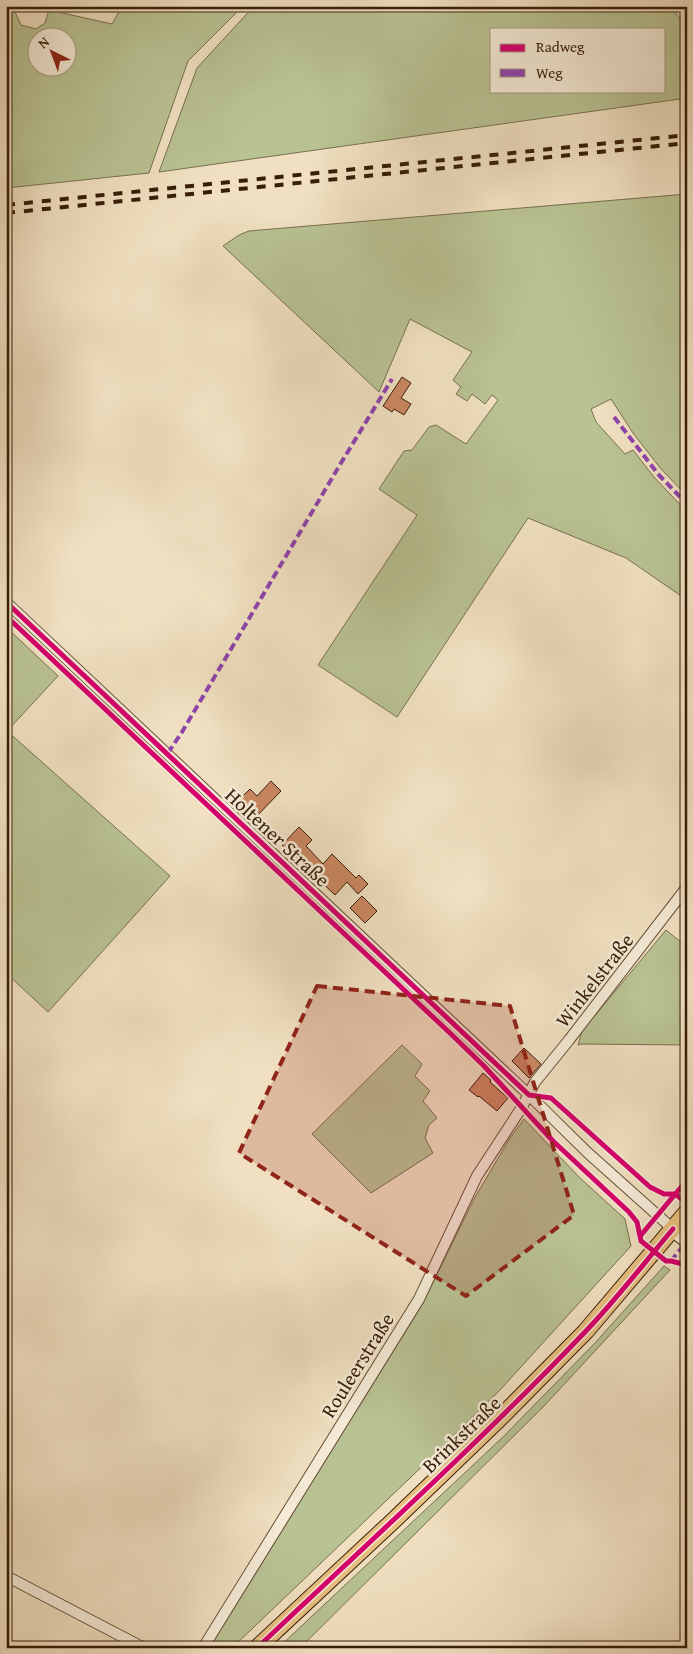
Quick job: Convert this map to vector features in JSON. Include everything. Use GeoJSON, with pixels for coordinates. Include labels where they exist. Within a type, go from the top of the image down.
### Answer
{"type":"FeatureCollection","features":[{"type":"Feature","properties":{"kind":"main road","name":"Brinkstraße"},"geometry":{"type":"LineString","coordinates":[[257,1648],[392,1522],[579,1338],[687,1212]]}},
{"type":"Feature","properties":{"kind":"main road","name":"Holtener Straße"},"geometry":{"type":"LineString","coordinates":[[674,1229],[687,1240]]}},
{"type":"Feature","properties":{"kind":"street","name":"Holtener Straße"},"geometry":{"type":"LineString","coordinates":[[6,602],[529,1095],[588,1153],[674,1229]]}},
{"type":"Feature","properties":{"kind":"street","name":"Winkelstraße"},"geometry":{"type":"LineString","coordinates":[[529,1095],[536,1082],[687,887]]}},
{"type":"Feature","properties":{"kind":"street","name":"Rouleerstraße"},"geometry":{"type":"LineString","coordinates":[[203,1648],[419,1299],[477,1176],[529,1095]]}},
{"type":"Feature","properties":{"kind":"street"},"geometry":{"type":"LineString","coordinates":[[6,1576],[144,1648]]}},
{"type":"Feature","properties":{"kind":"highlighted area"},"geometry":{"type":"Polygon","coordinates":[[[317,986],[510,1006],[574,1215],[466,1296],[239,1153],[317,986]]]}},
{"type":"Feature","properties":{"kind":"green space"},"geometry":{"type":"Polygon","coordinates":[[[6,6],[18,6],[15,12],[21,25],[32,28],[28,28],[28,78],[78,78],[78,28],[38,28],[45,23],[49,10],[112,24],[122,6],[231,6],[238,11],[188,61],[149,173],[6,188],[6,6]]]}},
{"type":"Feature","properties":{"kind":"green space"},"geometry":{"type":"Polygon","coordinates":[[[254,6],[670,6],[687,27],[687,98],[159,172],[197,68],[254,6]]]}},
{"type":"Feature","properties":{"kind":"green space"},"geometry":{"type":"Polygon","coordinates":[[[687,194],[687,496],[661,469],[633,433],[611,399],[591,409],[596,422],[625,454],[633,450],[654,477],[687,512],[687,600],[626,558],[528,518],[397,717],[318,665],[417,515],[379,489],[404,451],[412,450],[429,427],[436,425],[466,444],[498,400],[492,395],[485,404],[472,394],[467,401],[456,394],[461,387],[453,380],[472,352],[410,319],[379,392],[223,246],[239,235],[249,231],[687,194]]]}},
{"type":"Feature","properties":{"kind":"green space"},"geometry":{"type":"Polygon","coordinates":[[[6,627],[58,676],[7,731],[170,876],[48,1012],[6,973],[6,627]]]}},
{"type":"Feature","properties":{"kind":"green space"},"geometry":{"type":"Polygon","coordinates":[[[666,930],[687,947],[687,1045],[578,1045],[582,1031],[666,930]]]}},
{"type":"Feature","properties":{"kind":"green space"},"geometry":{"type":"Polygon","coordinates":[[[402,1045],[422,1064],[415,1076],[430,1091],[423,1101],[437,1118],[429,1125],[425,1138],[433,1153],[371,1193],[312,1134],[402,1045]]]}},
{"type":"Feature","properties":{"kind":"green space"},"geometry":{"type":"Polygon","coordinates":[[[524,1119],[579,1177],[625,1219],[631,1246],[500,1390],[232,1648],[209,1648],[422,1305],[474,1199],[510,1138],[524,1119]]]}},
{"type":"Feature","properties":{"kind":"green space"},"geometry":{"type":"Polygon","coordinates":[[[664,1266],[670,1270],[544,1406],[300,1648],[278,1648],[503,1437],[595,1343],[664,1266]]]}},
{"type":"Feature","properties":{"kind":"building"},"geometry":{"type":"Polygon","coordinates":[[[402,377],[411,383],[401,398],[411,404],[404,415],[394,409],[392,412],[383,406],[402,377]]]}},
{"type":"Feature","properties":{"kind":"building"},"geometry":{"type":"Polygon","coordinates":[[[271,781],[281,791],[254,819],[237,802],[250,789],[257,796],[271,781]]]}},
{"type":"Feature","properties":{"kind":"building"},"geometry":{"type":"Polygon","coordinates":[[[299,827],[312,840],[306,846],[323,864],[332,854],[356,878],[359,875],[368,884],[358,894],[347,882],[335,895],[282,845],[299,827]]]}},
{"type":"Feature","properties":{"kind":"building"},"geometry":{"type":"Polygon","coordinates":[[[362,896],[377,911],[365,923],[350,908],[362,896]]]}},
{"type":"Feature","properties":{"kind":"building"},"geometry":{"type":"Polygon","coordinates":[[[524,1048],[541,1064],[529,1078],[512,1061],[524,1048]]]}},
{"type":"Feature","properties":{"kind":"building"},"geometry":{"type":"Polygon","coordinates":[[[483,1073],[508,1098],[497,1111],[469,1090],[483,1073]]]}},
{"type":"Feature","properties":{"kind":"railway"},"geometry":{"type":"LineString","coordinates":[[6,205],[687,135]]}},
{"type":"Feature","properties":{"kind":"railway"},"geometry":{"type":"LineString","coordinates":[[6,213],[687,143]]}},
{"type":"Feature","properties":{"kind":"marked path"},"geometry":{"type":"LineString","coordinates":[[168,753],[392,379]]}},
{"type":"Feature","properties":{"kind":"marked path"},"geometry":{"type":"LineString","coordinates":[[614,417],[658,474],[687,504]]}},
{"type":"Feature","properties":{"kind":"marked path"},"geometry":{"type":"LineString","coordinates":[[671,1261],[687,1241]]}},
{"type":"Feature","properties":{"kind":"cycle path"},"geometry":{"type":"LineString","coordinates":[[6,602],[529,1095],[551,1098],[650,1187],[664,1194],[675,1194],[687,1203]]}},
{"type":"Feature","properties":{"kind":"cycle path"},"geometry":{"type":"LineString","coordinates":[[6,616],[484,1066],[553,1141],[629,1212],[637,1222],[641,1241],[666,1261],[687,1265]]}},
{"type":"Feature","properties":{"kind":"cycle path"},"geometry":{"type":"LineString","coordinates":[[641,1235],[687,1180]]}},
{"type":"Feature","properties":{"kind":"cycle path"},"geometry":{"type":"LineString","coordinates":[[257,1648],[423,1492],[545,1373],[608,1307],[673,1229]]}}]}
